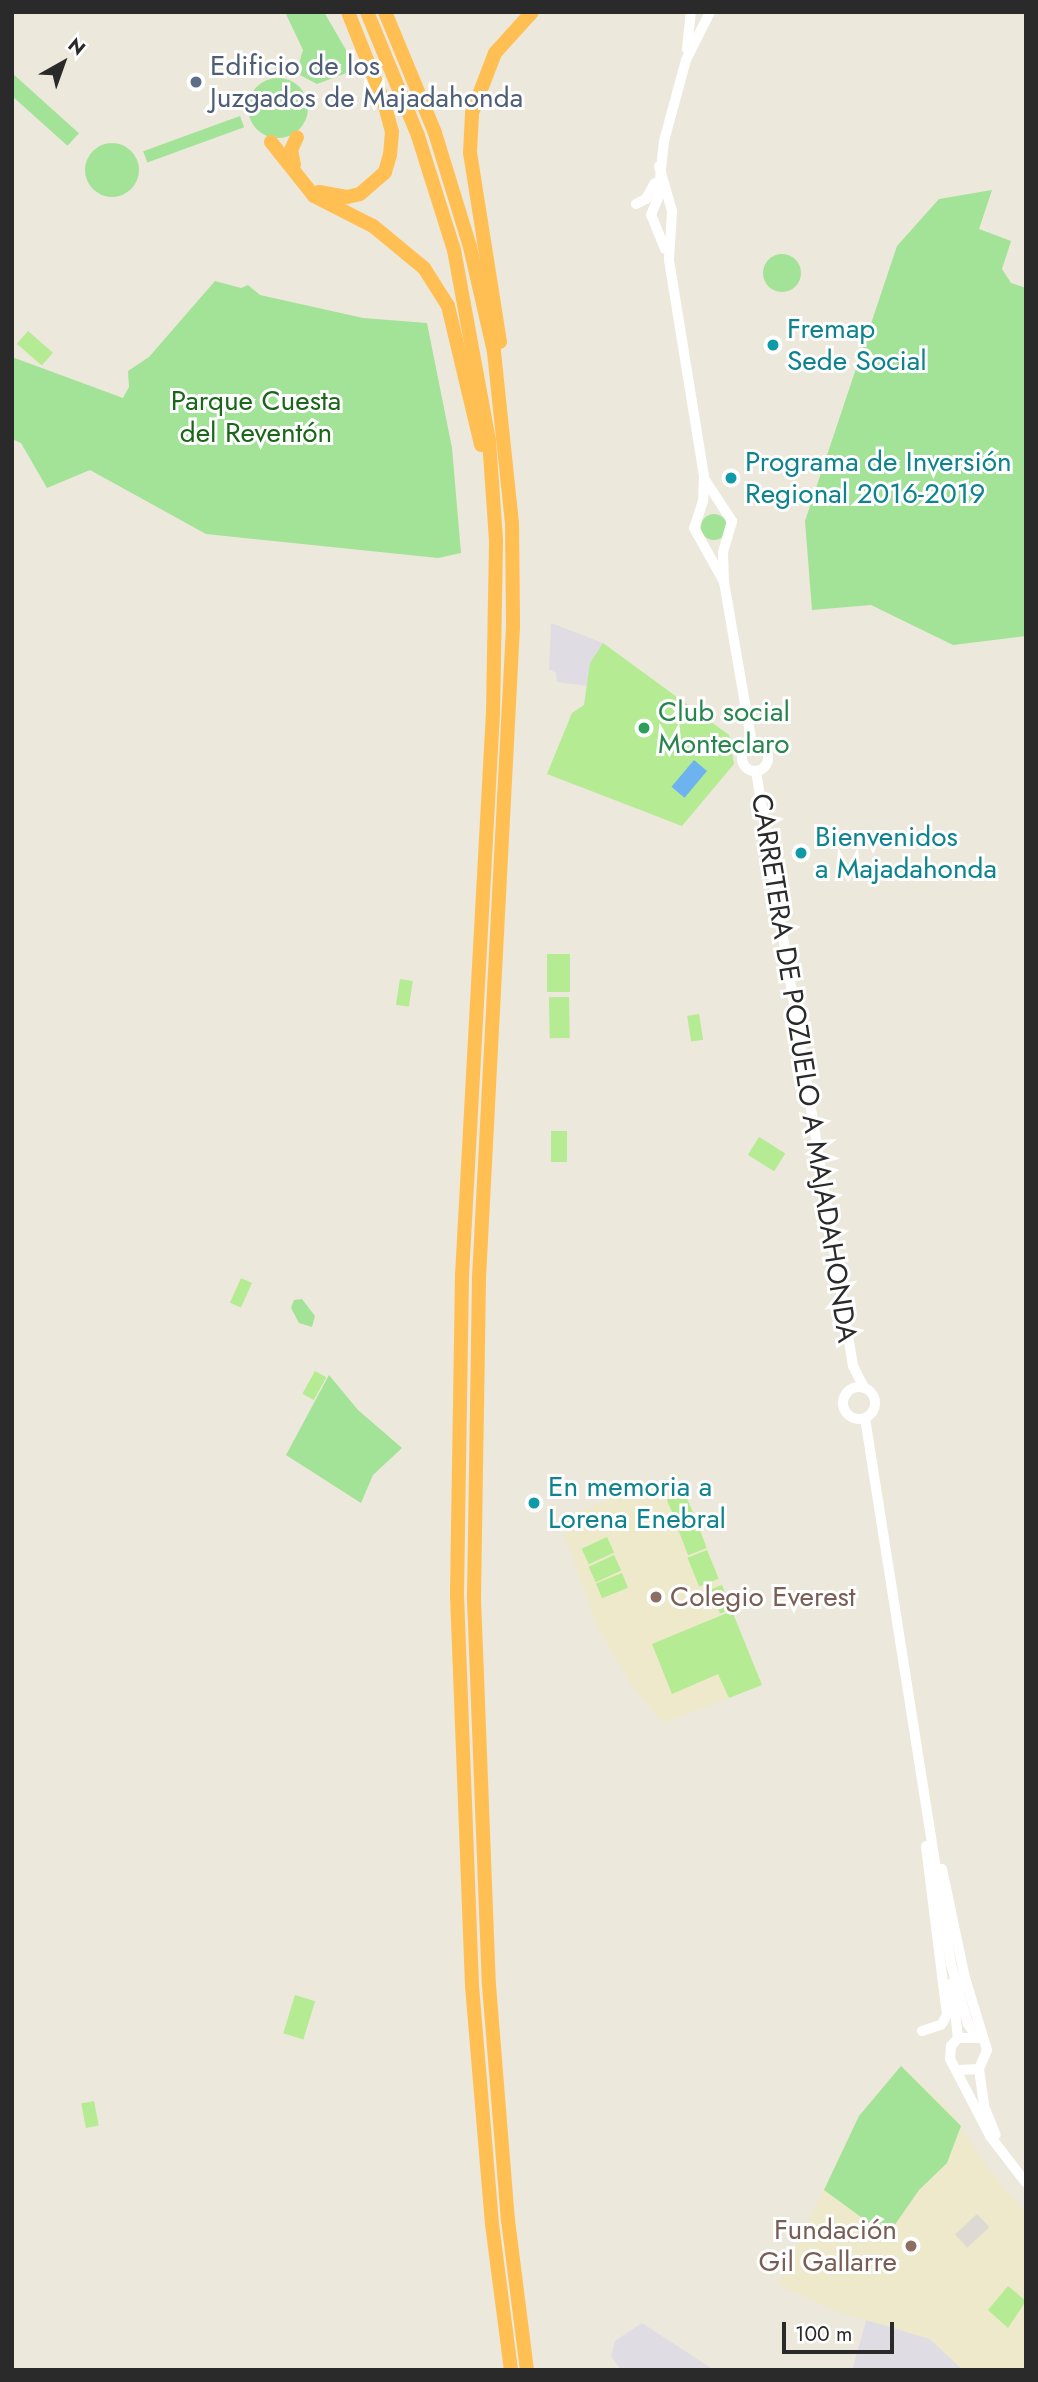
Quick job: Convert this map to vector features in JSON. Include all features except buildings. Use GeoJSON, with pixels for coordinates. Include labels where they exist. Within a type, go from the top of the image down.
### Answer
{"type":"FeatureCollection","features":[{"type":"Feature","properties":{"kind":"highway"},"geometry":{"type":"LineString","coordinates":[[297,137],[291,150],[295,168],[318,192],[346,197],[360,194],[384,173],[392,131],[348,12]]}},
{"type":"Feature","properties":{"kind":"highway"},"geometry":{"type":"LineString","coordinates":[[367,12],[418,136],[454,250],[484,405],[496,541],[493,712],[462,1275],[457,1595],[471,1973],[505,2340],[511,2370]]}},
{"type":"Feature","properties":{"kind":"highway"},"geometry":{"type":"LineString","coordinates":[[385,12],[422,98],[459,205],[488,327],[505,431]]}},
{"type":"Feature","properties":{"kind":"highway"},"geometry":{"type":"LineString","coordinates":[[527,2370],[510,2232],[488,1985],[474,1598],[480,1266],[513,627],[502,356],[470,153],[472,113],[495,53],[532,12]]}},
{"type":"Feature","properties":{"kind":"highway"},"geometry":{"type":"LineString","coordinates":[[271,142],[314,196],[373,226],[406,251],[424,268],[448,306],[480,440],[496,541]]}},
{"type":"Feature","properties":{"kind":"highway"},"geometry":{"type":"LineString","coordinates":[[504,2370],[505,2340]]}},
{"type":"Feature","properties":{"kind":"street"},"geometry":{"type":"LineString","coordinates":[[669,205],[636,204],[653,192],[686,60],[691,12]]}},
{"type":"Feature","properties":{"kind":"street"},"geometry":{"type":"LineString","coordinates":[[686,60],[710,12]]}},
{"type":"Feature","properties":{"kind":"street"},"geometry":{"type":"LineString","coordinates":[[659,166],[669,205],[669,260],[704,476],[700,513],[694,528],[724,582]]}},
{"type":"Feature","properties":{"kind":"street"},"geometry":{"type":"LineString","coordinates":[[659,166],[654,222],[669,260]]}},
{"type":"Feature","properties":{"kind":"street"},"geometry":{"type":"LineString","coordinates":[[654,222],[670,221]]}},
{"type":"Feature","properties":{"kind":"street"},"geometry":{"type":"LineString","coordinates":[[704,476],[733,527],[723,553],[724,582],[752,744],[741,758],[747,768],[756,771],[767,764],[768,755],[764,747],[752,744]]}},
{"type":"Feature","properties":{"kind":"street"},"geometry":{"type":"LineString","coordinates":[[700,513],[711,508],[724,510]]}},
{"type":"Feature","properties":{"kind":"street"},"geometry":{"type":"LineString","coordinates":[[701,542],[715,546],[728,540]]}},
{"type":"Feature","properties":{"kind":"street","name":"CARRETERA DE POZUELO A MAJADAHONDA"},"geometry":{"type":"LineString","coordinates":[[756,771],[853,1362],[864,1388]]}},
{"type":"Feature","properties":{"kind":"street","name":"CARRETERA DE POZUELO A MAJADAHONDA"},"geometry":{"type":"LineString","coordinates":[[850,1390],[853,1362]]}},
{"type":"Feature","properties":{"kind":"street"},"geometry":{"type":"LineString","coordinates":[[865,1436],[844,1405],[850,1390],[864,1388],[875,1402],[865,1418],[865,1436],[951,1964],[958,2038],[950,2054],[990,2136],[1026,2183]]}},
{"type":"Feature","properties":{"kind":"street"},"geometry":{"type":"LineString","coordinates":[[853,1418],[865,1418]]}},
{"type":"Feature","properties":{"kind":"street"},"geometry":{"type":"LineString","coordinates":[[922,1786],[928,1880],[947,2015],[941,2025],[922,2031]]}},
{"type":"Feature","properties":{"kind":"street"},"geometry":{"type":"LineString","coordinates":[[922,1786],[985,2044],[987,2058],[979,2069],[988,2117],[1026,2183]]}},
{"type":"Feature","properties":{"kind":"street"},"geometry":{"type":"LineString","coordinates":[[951,1964],[968,2024],[985,2044]]}},
{"type":"Feature","properties":{"kind":"street"},"geometry":{"type":"LineString","coordinates":[[958,2038],[976,2036]]}},
{"type":"Feature","properties":{"kind":"street"},"geometry":{"type":"LineString","coordinates":[[959,2070],[979,2069]]}},
{"type":"Feature","properties":{"kind":"shaded area"},"geometry":{"type":"Polygon","coordinates":[[[551,623],[603,643],[590,663],[587,686],[557,682],[556,673],[549,669],[551,623]]]}},
{"type":"Feature","properties":{"kind":"shaded area","name":"Colegio Everest"},"geometry":{"type":"Polygon","coordinates":[[[678,1474],[762,1685],[663,1723],[633,1687],[597,1626],[564,1534],[574,1513],[678,1474]]]}},
{"type":"Feature","properties":{"kind":"shaded area","name":"Fundación Gil Gallarre"},"geometry":{"type":"Polygon","coordinates":[[[901,2066],[952,2113],[986,2166],[1026,2213],[1026,2370],[963,2370],[930,2339],[835,2311],[778,2285],[859,2116],[901,2066]]]}},
{"type":"Feature","properties":{"kind":"shaded area"},"geometry":{"type":"Polygon","coordinates":[[[977,2214],[989,2227],[967,2248],[955,2234],[977,2214]]]}},
{"type":"Feature","properties":{"kind":"shaded area"},"geometry":{"type":"Polygon","coordinates":[[[867,2318],[930,2339],[963,2370],[852,2370],[867,2318]]]}},
{"type":"Feature","properties":{"kind":"shaded area"},"geometry":{"type":"Polygon","coordinates":[[[642,2323],[714,2370],[621,2370],[611,2356],[615,2341],[642,2323]]]}},
{"type":"Feature","properties":{"kind":"green space"},"geometry":{"type":"Polygon","coordinates":[[[285,12],[324,12],[357,69],[317,84],[300,75],[297,70],[303,50],[285,12]]]}},
{"type":"Feature","properties":{"kind":"green space"},"geometry":{"type":"Polygon","coordinates":[[[12,73],[79,133],[68,146],[12,96],[12,73]]]}},
{"type":"Feature","properties":{"kind":"green space"},"geometry":{"type":"Polygon","coordinates":[[[278,78],[295,83],[303,91],[308,108],[303,125],[295,133],[278,138],[261,133],[253,125],[248,108],[253,91],[261,83],[278,78]]]}},
{"type":"Feature","properties":{"kind":"green space"},"geometry":{"type":"Polygon","coordinates":[[[240,116],[244,127],[147,163],[143,151],[240,116]]]}},
{"type":"Feature","properties":{"kind":"green space"},"geometry":{"type":"Polygon","coordinates":[[[112,143],[131,151],[139,170],[131,189],[112,197],[93,189],[85,170],[93,151],[112,143]]]}},
{"type":"Feature","properties":{"kind":"green space"},"geometry":{"type":"Polygon","coordinates":[[[992,190],[979,229],[1011,241],[1002,269],[1011,283],[1026,288],[1026,636],[953,645],[871,605],[812,610],[805,521],[897,246],[939,199],[992,190]]]}},
{"type":"Feature","properties":{"kind":"green space"},"geometry":{"type":"Polygon","coordinates":[[[782,254],[795,260],[801,273],[795,286],[782,292],[769,286],[763,273],[769,260],[782,254]]]}},
{"type":"Feature","properties":{"kind":"green space","name":"Parque Cuesta del Reventón"},"geometry":{"type":"Polygon","coordinates":[[[215,281],[241,288],[248,285],[260,295],[363,318],[427,323],[452,448],[461,553],[438,558],[206,534],[90,470],[47,488],[21,443],[12,439],[12,357],[123,398],[129,387],[128,371],[149,357],[215,281]]]}},
{"type":"Feature","properties":{"kind":"green space"},"geometry":{"type":"Polygon","coordinates":[[[28,331],[53,353],[42,365],[17,344],[28,331]]]}},
{"type":"Feature","properties":{"kind":"green space"},"geometry":{"type":"Polygon","coordinates":[[[714,514],[723,518],[727,527],[723,536],[714,540],[705,536],[701,527],[705,518],[714,514]]]}},
{"type":"Feature","properties":{"kind":"green space","name":"Club social Monteclaro"},"geometry":{"type":"Polygon","coordinates":[[[603,643],[729,735],[734,764],[682,826],[547,774],[572,713],[584,705],[590,663],[603,643]]]}},
{"type":"Feature","properties":{"kind":"green space"},"geometry":{"type":"Polygon","coordinates":[[[547,954],[570,954],[570,992],[547,992],[547,954]]]}},
{"type":"Feature","properties":{"kind":"green space"},"geometry":{"type":"Polygon","coordinates":[[[400,979],[413,981],[409,1007],[396,1005],[400,979]]]}},
{"type":"Feature","properties":{"kind":"green space"},"geometry":{"type":"Polygon","coordinates":[[[549,997],[569,997],[570,1038],[550,1038],[549,997]]]}},
{"type":"Feature","properties":{"kind":"green space"},"geometry":{"type":"Polygon","coordinates":[[[699,1014],[703,1040],[691,1042],[687,1016],[699,1014]]]}},
{"type":"Feature","properties":{"kind":"green space"},"geometry":{"type":"Polygon","coordinates":[[[551,1131],[567,1131],[567,1162],[551,1162],[551,1131]]]}},
{"type":"Feature","properties":{"kind":"green space"},"geometry":{"type":"Polygon","coordinates":[[[759,1137],[785,1153],[774,1171],[748,1155],[759,1137]]]}},
{"type":"Feature","properties":{"kind":"green space"},"geometry":{"type":"Polygon","coordinates":[[[241,1278],[252,1283],[241,1308],[230,1303],[241,1278]]]}},
{"type":"Feature","properties":{"kind":"green space"},"geometry":{"type":"Polygon","coordinates":[[[302,1299],[315,1316],[312,1327],[299,1323],[291,1308],[294,1300],[302,1299]]]}},
{"type":"Feature","properties":{"kind":"green space"},"geometry":{"type":"Polygon","coordinates":[[[315,1371],[326,1377],[314,1400],[302,1394],[315,1371]]]}},
{"type":"Feature","properties":{"kind":"green space"},"geometry":{"type":"Polygon","coordinates":[[[329,1375],[358,1410],[402,1448],[373,1475],[361,1503],[286,1455],[329,1375]]]}},
{"type":"Feature","properties":{"kind":"green space"},"geometry":{"type":"Polygon","coordinates":[[[684,1492],[695,1517],[678,1524],[667,1500],[684,1492]]]}},
{"type":"Feature","properties":{"kind":"green space"},"geometry":{"type":"Polygon","coordinates":[[[696,1520],[707,1548],[688,1555],[677,1527],[696,1520]]]}},
{"type":"Feature","properties":{"kind":"green space"},"geometry":{"type":"Polygon","coordinates":[[[607,1537],[614,1552],[589,1564],[582,1549],[607,1537]]]}},
{"type":"Feature","properties":{"kind":"green space"},"geometry":{"type":"Polygon","coordinates":[[[707,1550],[719,1579],[699,1587],[688,1558],[707,1550]]]}},
{"type":"Feature","properties":{"kind":"green space"},"geometry":{"type":"Polygon","coordinates":[[[614,1555],[621,1570],[596,1582],[589,1567],[614,1555]]]}},
{"type":"Feature","properties":{"kind":"green space"},"geometry":{"type":"Polygon","coordinates":[[[622,1573],[628,1588],[602,1598],[596,1583],[622,1573]]]}},
{"type":"Feature","properties":{"kind":"green space"},"geometry":{"type":"Polygon","coordinates":[[[722,1585],[731,1609],[720,1614],[711,1589],[722,1585]]]}},
{"type":"Feature","properties":{"kind":"green space"},"geometry":{"type":"Polygon","coordinates":[[[732,1611],[762,1685],[729,1698],[718,1674],[672,1694],[652,1644],[732,1611]]]}},
{"type":"Feature","properties":{"kind":"green space"},"geometry":{"type":"Polygon","coordinates":[[[295,1995],[315,2001],[303,2039],[283,2033],[295,1995]]]}},
{"type":"Feature","properties":{"kind":"green space"},"geometry":{"type":"Polygon","coordinates":[[[901,2066],[961,2126],[947,2163],[919,2190],[887,2236],[824,2190],[859,2116],[901,2066]]]}},
{"type":"Feature","properties":{"kind":"green space"},"geometry":{"type":"Polygon","coordinates":[[[94,2101],[99,2126],[86,2128],[81,2103],[94,2101]]]}},
{"type":"Feature","properties":{"kind":"green space"},"geometry":{"type":"Polygon","coordinates":[[[1008,2286],[1026,2301],[1008,2328],[988,2310],[1008,2286]]]}},
{"type":"Feature","properties":{"kind":"water"},"geometry":{"type":"Polygon","coordinates":[[[694,760],[707,771],[685,798],[672,787],[694,760]]]}},
{"type":"Feature","properties":{"kind":"place","name":"Edificio de los Juzgados de Majadahonda"},"geometry":{"type":"Point","coordinates":[196,82]}},
{"type":"Feature","properties":{"kind":"place","name":"Fremap Sede Social"},"geometry":{"type":"Point","coordinates":[773,345]}},
{"type":"Feature","properties":{"kind":"place","name":"Programa de Inversión Regional 2016-2019"},"geometry":{"type":"Point","coordinates":[731,478]}},
{"type":"Feature","properties":{"kind":"place","name":"Club social Monteclaro"},"geometry":{"type":"Point","coordinates":[644,728]}},
{"type":"Feature","properties":{"kind":"place","name":"Bienvenidos a Majadahonda"},"geometry":{"type":"Point","coordinates":[801,853]}},
{"type":"Feature","properties":{"kind":"place","name":"En memoria a Lorena Enebral"},"geometry":{"type":"Point","coordinates":[534,1503]}},
{"type":"Feature","properties":{"kind":"place","name":"Colegio Everest"},"geometry":{"type":"Point","coordinates":[656,1597]}},
{"type":"Feature","properties":{"kind":"place","name":"Fundación Gil Gallarre"},"geometry":{"type":"Point","coordinates":[911,2246]}}]}
